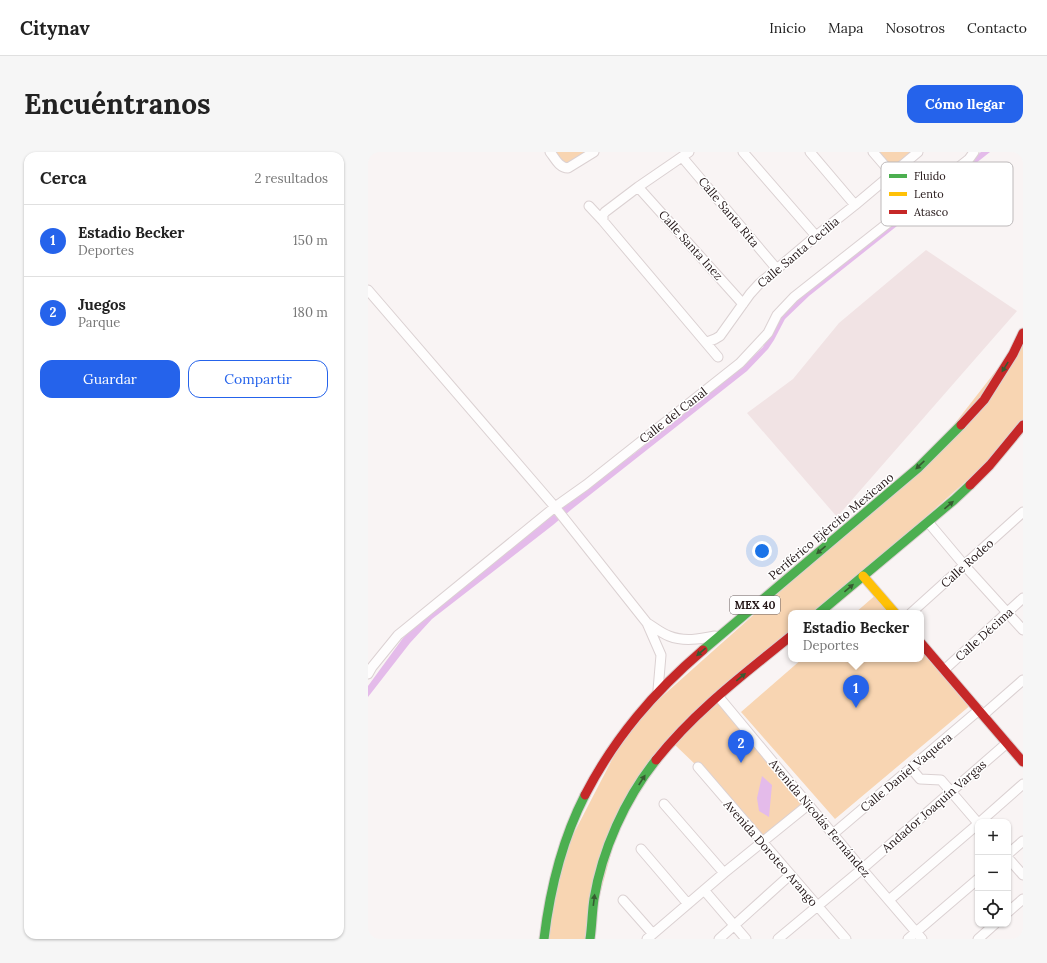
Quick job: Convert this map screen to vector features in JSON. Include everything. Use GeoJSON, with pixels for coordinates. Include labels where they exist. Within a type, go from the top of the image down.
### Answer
{"type":"FeatureCollection","features":[{"type":"Feature","properties":{"kind":"main road","name":"Periférico Ejército Mexicano"},"geometry":{"type":"LineString","coordinates":[[544,939],[559,860],[572,824],[589,786],[606,757],[629,725],[657,692],[683,667],[913,472],[953,434],[984,400],[1013,354],[1023,333]]}},
{"type":"Feature","properties":{"kind":"main road"},"geometry":{"type":"LineString","coordinates":[[823,610],[954,500],[990,464],[1022,428]]}},
{"type":"Feature","properties":{"kind":"main road"},"geometry":{"type":"LineString","coordinates":[[863,576],[892,610]]}},
{"type":"Feature","properties":{"kind":"main road"},"geometry":{"type":"LineString","coordinates":[[590,939],[595,895],[602,864],[625,807],[641,780],[662,752],[685,726],[718,696],[788,638]]}},
{"type":"Feature","properties":{"kind":"main road"},"geometry":{"type":"LineString","coordinates":[[924,647],[1023,762]]}},
{"type":"Feature","properties":{"kind":"street"},"geometry":{"type":"LineString","coordinates":[[550,152],[564,168],[568,168],[594,152]]}},
{"type":"Feature","properties":{"kind":"street"},"geometry":{"type":"LineString","coordinates":[[743,152],[816,236]]}},
{"type":"Feature","properties":{"kind":"street"},"geometry":{"type":"LineString","coordinates":[[810,152],[856,205]]}},
{"type":"Feature","properties":{"kind":"street"},"geometry":{"type":"LineString","coordinates":[[874,152],[882,162]]}},
{"type":"Feature","properties":{"kind":"street","name":"Calle Santa Cecilia"},"geometry":{"type":"LineString","coordinates":[[906,162],[918,152]]}},
{"type":"Feature","properties":{"kind":"street","name":"Calle del Canal"},"geometry":{"type":"LineString","coordinates":[[965,162],[974,152]]}},
{"type":"Feature","properties":{"kind":"street"},"geometry":{"type":"LineString","coordinates":[[603,221],[603,215],[605,212],[686,154]]}},
{"type":"Feature","properties":{"kind":"street","name":"Calle Santa Rita"},"geometry":{"type":"LineString","coordinates":[[686,154],[776,268]]}},
{"type":"Feature","properties":{"kind":"street","name":"Calle Santa Cecilia"},"geometry":{"type":"LineString","coordinates":[[707,342],[720,336],[759,284],[776,268],[881,183]]}},
{"type":"Feature","properties":{"kind":"street","name":"Calle Santa Inez"},"geometry":{"type":"LineString","coordinates":[[638,187],[743,304]]}},
{"type":"Feature","properties":{"kind":"street"},"geometry":{"type":"LineString","coordinates":[[589,206],[707,342],[718,358]]}},
{"type":"Feature","properties":{"kind":"street","name":"Calle del Canal"},"geometry":{"type":"LineString","coordinates":[[368,674],[398,635],[555,507],[586,485],[740,363],[764,338],[777,315],[794,298],[883,226]]}},
{"type":"Feature","properties":{"kind":"street"},"geometry":{"type":"LineString","coordinates":[[368,290],[555,507],[647,623],[661,655],[657,692]]}},
{"type":"Feature","properties":{"kind":"street","name":"Calle Rodeo"},"geometry":{"type":"LineString","coordinates":[[915,610],[1023,512]]}},
{"type":"Feature","properties":{"kind":"street"},"geometry":{"type":"LineString","coordinates":[[928,522],[965,566],[1023,630]]}},
{"type":"Feature","properties":{"kind":"street","name":"Calle Décima"},"geometry":{"type":"LineString","coordinates":[[944,670],[1023,598]]}},
{"type":"Feature","properties":{"kind":"street"},"geometry":{"type":"LineString","coordinates":[[647,623],[669,636],[680,639],[694,640],[719,636]]}},
{"type":"Feature","properties":{"kind":"street","name":"Calle Daniel Vaquera"},"geometry":{"type":"LineString","coordinates":[[833,834],[911,768],[1023,680]]}},
{"type":"Feature","properties":{"kind":"street","name":"Avenida Nicolás Fernández"},"geometry":{"type":"LineString","coordinates":[[718,696],[919,936]]}},
{"type":"Feature","properties":{"kind":"street","name":"Andador Joaquín Vargas"},"geometry":{"type":"LineString","coordinates":[[778,939],[862,869],[1007,743]]}},
{"type":"Feature","properties":{"kind":"street","name":"Avenida Doroteo Arango"},"geometry":{"type":"LineString","coordinates":[[698,768],[844,938]]}},
{"type":"Feature","properties":{"kind":"street"},"geometry":{"type":"LineString","coordinates":[[911,768],[920,779],[941,780],[976,819]]}},
{"type":"Feature","properties":{"kind":"street"},"geometry":{"type":"LineString","coordinates":[[984,819],[1023,784]]}},
{"type":"Feature","properties":{"kind":"street"},"geometry":{"type":"LineString","coordinates":[[664,804],[724,873]]}},
{"type":"Feature","properties":{"kind":"street"},"geometry":{"type":"LineString","coordinates":[[623,900],[650,937],[724,873],[808,804]]}},
{"type":"Feature","properties":{"kind":"street"},"geometry":{"type":"LineString","coordinates":[[889,900],[975,826]]}},
{"type":"Feature","properties":{"kind":"street"},"geometry":{"type":"LineString","coordinates":[[1011,851],[1023,841]]}},
{"type":"Feature","properties":{"kind":"street"},"geometry":{"type":"LineString","coordinates":[[641,849],[688,904]]}},
{"type":"Feature","properties":{"kind":"street"},"geometry":{"type":"LineString","coordinates":[[1011,861],[1023,875]]}},
{"type":"Feature","properties":{"kind":"street"},"geometry":{"type":"LineString","coordinates":[[718,939],[735,926],[790,875]]}},
{"type":"Feature","properties":{"kind":"street"},"geometry":{"type":"LineString","coordinates":[[908,939],[919,936],[975,883]]}},
{"type":"Feature","properties":{"kind":"street"},"geometry":{"type":"LineString","coordinates":[[704,890],[746,939]]}},
{"type":"Feature","properties":{"kind":"street"},"geometry":{"type":"LineString","coordinates":[[1011,909],[1023,899]]}},
{"type":"Feature","properties":{"kind":"street"},"geometry":{"type":"LineString","coordinates":[[978,939],[992,927]]}},
{"type":"Feature","properties":{"kind":"shaded area"},"geometry":{"type":"Polygon","coordinates":[[[554,152],[585,152],[565,167],[554,152]]]}},
{"type":"Feature","properties":{"kind":"shaded area"},"geometry":{"type":"Polygon","coordinates":[[[879,152],[911,152],[901,162],[888,162],[879,152]]]}},
{"type":"Feature","properties":{"kind":"shaded area"},"geometry":{"type":"Polygon","coordinates":[[[981,152],[990,152],[977,162],[968,162],[981,152]]]}},
{"type":"Feature","properties":{"kind":"shaded area"},"geometry":{"type":"Polygon","coordinates":[[[886,226],[897,226],[809,296],[785,319],[768,349],[747,371],[432,619],[410,643],[368,697],[368,686],[403,638],[426,615],[548,518],[635,453],[743,366],[763,347],[781,314],[843,260],[886,226]]]}},
{"type":"Feature","properties":{"kind":"shaded area"},"geometry":{"type":"Polygon","coordinates":[[[926,250],[1017,311],[837,517],[747,413],[793,379],[839,323],[926,250]]]}},
{"type":"Feature","properties":{"kind":"shaded area"},"geometry":{"type":"Polygon","coordinates":[[[1023,336],[1023,422],[998,453],[820,610],[788,610],[788,637],[685,724],[623,809],[588,939],[546,939],[561,858],[630,725],[924,463],[1023,336]]]}},
{"type":"Feature","properties":{"kind":"shaded area"},"geometry":{"type":"Polygon","coordinates":[[[878,593],[892,610],[858,610],[878,593]]]}},
{"type":"Feature","properties":{"kind":"shaded area"},"geometry":{"type":"Polygon","coordinates":[[[924,648],[972,704],[835,819],[741,712],[799,662],[924,662],[924,648]]]}},
{"type":"Feature","properties":{"kind":"shaded area"},"geometry":{"type":"Polygon","coordinates":[[[720,699],[808,804],[761,842],[698,767],[674,744],[720,699]]]}},
{"type":"Feature","properties":{"kind":"shaded area"},"geometry":{"type":"Polygon","coordinates":[[[762,776],[772,785],[769,817],[759,811],[757,798],[762,776]]]}},
{"type":"Feature","properties":{"kind":"traffic: fast"},"geometry":{"type":"LineString","coordinates":[[703,650],[918,468],[961,425]]}},
{"type":"Feature","properties":{"kind":"traffic: fast"},"geometry":{"type":"LineString","coordinates":[[823,610],[970,485]]}},
{"type":"Feature","properties":{"kind":"traffic: fast"},"geometry":{"type":"LineString","coordinates":[[590,939],[594,899],[609,844],[616,826],[634,791],[656,760]]}},
{"type":"Feature","properties":{"kind":"traffic: fast"},"geometry":{"type":"LineString","coordinates":[[544,939],[558,865],[570,829],[585,795]]}},
{"type":"Feature","properties":{"kind":"traffic: slow"},"geometry":{"type":"LineString","coordinates":[[863,576],[892,610]]}},
{"type":"Feature","properties":{"kind":"traffic: jam"},"geometry":{"type":"LineString","coordinates":[[961,425],[984,400],[1013,354],[1023,333]]}},
{"type":"Feature","properties":{"kind":"traffic: jam"},"geometry":{"type":"LineString","coordinates":[[970,485],[990,465],[1023,425]]}},
{"type":"Feature","properties":{"kind":"traffic: jam"},"geometry":{"type":"LineString","coordinates":[[656,760],[687,725],[720,694],[788,638]]}},
{"type":"Feature","properties":{"kind":"traffic: jam"},"geometry":{"type":"LineString","coordinates":[[924,646],[1023,762]]}},
{"type":"Feature","properties":{"kind":"traffic: jam"},"geometry":{"type":"LineString","coordinates":[[585,795],[609,754],[637,716],[668,682],[703,650]]}},
{"type":"Feature","properties":{"kind":"place","name":"Estadio Becker"},"geometry":{"type":"Point","coordinates":[856,708]}},
{"type":"Feature","properties":{"kind":"place","name":"Juegos"},"geometry":{"type":"Point","coordinates":[741,763]}}]}
